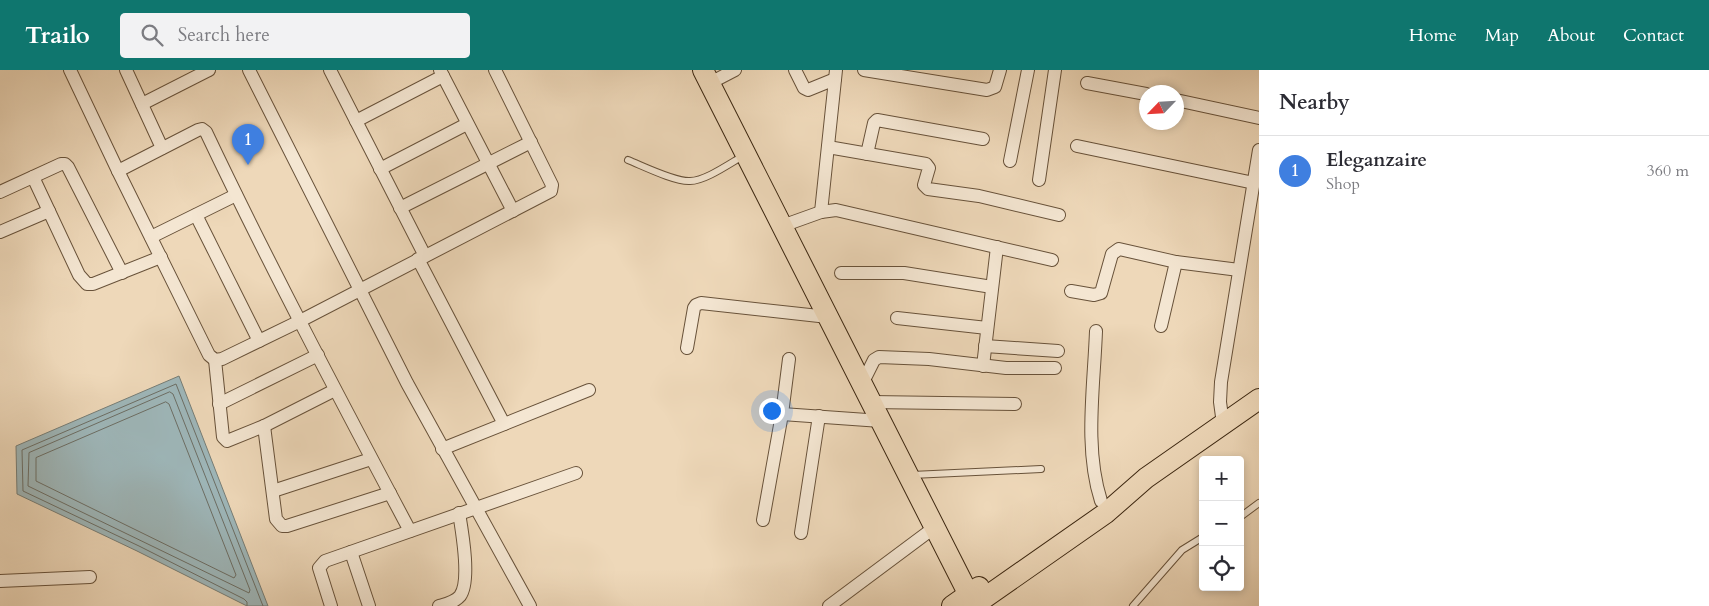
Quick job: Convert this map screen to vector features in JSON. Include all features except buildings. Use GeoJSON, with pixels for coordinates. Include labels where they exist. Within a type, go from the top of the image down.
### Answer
{"type":"FeatureCollection","features":[{"type":"Feature","properties":{"kind":"main road"},"geometry":{"type":"LineString","coordinates":[[706,76],[972,602]]}},
{"type":"Feature","properties":{"kind":"main road"},"geometry":{"type":"LineString","coordinates":[[952,606],[972,602],[1106,512],[1146,478],[1259,399]]}},
{"type":"Feature","properties":{"kind":"main road"},"geometry":{"type":"LineString","coordinates":[[972,602],[1101,501],[1146,478]]}},
{"type":"Feature","properties":{"kind":"street"},"geometry":{"type":"LineString","coordinates":[[70,70],[209,355],[215,360],[223,436],[227,441],[264,426],[335,390]]}},
{"type":"Feature","properties":{"kind":"street"},"geometry":{"type":"LineString","coordinates":[[126,70],[162,148]]}},
{"type":"Feature","properties":{"kind":"street"},"geometry":{"type":"LineString","coordinates":[[142,104],[209,70]]}},
{"type":"Feature","properties":{"kind":"street"},"geometry":{"type":"LineString","coordinates":[[249,70],[442,449],[530,606]]}},
{"type":"Feature","properties":{"kind":"street"},"geometry":{"type":"LineString","coordinates":[[215,360],[222,359],[300,321],[553,189],[495,70]]}},
{"type":"Feature","properties":{"kind":"street"},"geometry":{"type":"LineString","coordinates":[[706,76],[735,70]]}},
{"type":"Feature","properties":{"kind":"street"},"geometry":{"type":"LineString","coordinates":[[795,70],[804,88],[808,90],[835,74]]}},
{"type":"Feature","properties":{"kind":"street"},"geometry":{"type":"LineString","coordinates":[[864,70],[987,90],[995,87],[1000,70]]}},
{"type":"Feature","properties":{"kind":"street"},"geometry":{"type":"LineString","coordinates":[[1010,160],[1028,70]]}},
{"type":"Feature","properties":{"kind":"street"},"geometry":{"type":"LineString","coordinates":[[1039,180],[1055,70]]}},
{"type":"Feature","properties":{"kind":"street"},"geometry":{"type":"LineString","coordinates":[[335,72],[356,121],[400,208],[421,258],[504,424]]}},
{"type":"Feature","properties":{"kind":"street"},"geometry":{"type":"LineString","coordinates":[[356,121],[442,73],[514,211]]}},
{"type":"Feature","properties":{"kind":"street"},"geometry":{"type":"LineString","coordinates":[[822,212],[835,74]]}},
{"type":"Feature","properties":{"kind":"street"},"geometry":{"type":"LineString","coordinates":[[1087,83],[1139,93]]}},
{"type":"Feature","properties":{"kind":"street"},"geometry":{"type":"LineString","coordinates":[[1184,102],[1259,118]]}},
{"type":"Feature","properties":{"kind":"street"},"geometry":{"type":"LineString","coordinates":[[867,154],[874,123],[878,120],[983,139]]}},
{"type":"Feature","properties":{"kind":"street"},"geometry":{"type":"LineString","coordinates":[[380,169],[467,124]]}},
{"type":"Feature","properties":{"kind":"street"},"geometry":{"type":"LineString","coordinates":[[118,171],[198,130],[202,129],[206,132],[335,390],[410,531]]}},
{"type":"Feature","properties":{"kind":"street"},"geometry":{"type":"LineString","coordinates":[[400,208],[531,142]]}},
{"type":"Feature","properties":{"kind":"street"},"geometry":{"type":"LineString","coordinates":[[1077,146],[1254,183]]}},
{"type":"Feature","properties":{"kind":"street"},"geometry":{"type":"LineString","coordinates":[[828,147],[926,164],[929,168],[924,185],[928,189],[978,196],[1059,215]]}},
{"type":"Feature","properties":{"kind":"street"},"geometry":{"type":"LineString","coordinates":[[1223,424],[1220,402],[1221,382],[1259,150]]}},
{"type":"Feature","properties":{"kind":"street"},"geometry":{"type":"LineString","coordinates":[[0,192],[61,164],[65,164],[68,166],[122,273]]}},
{"type":"Feature","properties":{"kind":"street"},"geometry":{"type":"LineString","coordinates":[[33,177],[83,280],[88,284],[93,284],[161,257]]}},
{"type":"Feature","properties":{"kind":"street"},"geometry":{"type":"LineString","coordinates":[[151,237],[236,195]]}},
{"type":"Feature","properties":{"kind":"street"},"geometry":{"type":"LineString","coordinates":[[782,226],[822,212],[836,210],[1052,260]]}},
{"type":"Feature","properties":{"kind":"street"},"geometry":{"type":"LineString","coordinates":[[0,232],[49,211]]}},
{"type":"Feature","properties":{"kind":"street"},"geometry":{"type":"LineString","coordinates":[[196,215],[259,341]]}},
{"type":"Feature","properties":{"kind":"street"},"geometry":{"type":"LineString","coordinates":[[983,366],[997,247]]}},
{"type":"Feature","properties":{"kind":"street"},"geometry":{"type":"LineString","coordinates":[[1072,291],[1094,295],[1101,293],[1112,254],[1119,250],[1176,262],[1239,270]]}},
{"type":"Feature","properties":{"kind":"street"},"geometry":{"type":"LineString","coordinates":[[1161,326],[1176,262]]}},
{"type":"Feature","properties":{"kind":"street"},"geometry":{"type":"LineString","coordinates":[[841,273],[904,273],[992,287]]}},
{"type":"Feature","properties":{"kind":"street"},"geometry":{"type":"LineString","coordinates":[[687,348],[694,308],[701,302],[828,317]]}},
{"type":"Feature","properties":{"kind":"street"},"geometry":{"type":"LineString","coordinates":[[896,318],[987,328]]}},
{"type":"Feature","properties":{"kind":"street"},"geometry":{"type":"LineString","coordinates":[[1096,331],[1092,461],[1101,501]]}},
{"type":"Feature","properties":{"kind":"street"},"geometry":{"type":"LineString","coordinates":[[985,346],[1058,351]]}},
{"type":"Feature","properties":{"kind":"street"},"geometry":{"type":"LineString","coordinates":[[219,404],[318,355]]}},
{"type":"Feature","properties":{"kind":"street"},"geometry":{"type":"LineString","coordinates":[[862,384],[874,360],[879,356],[928,359],[983,366],[1054,368]]}},
{"type":"Feature","properties":{"kind":"street"},"geometry":{"type":"LineString","coordinates":[[764,520],[782,414],[789,359]]}},
{"type":"Feature","properties":{"kind":"street"},"geometry":{"type":"LineString","coordinates":[[442,449],[589,390]]}},
{"type":"Feature","properties":{"kind":"street"},"geometry":{"type":"LineString","coordinates":[[871,402],[1014,404]]}},
{"type":"Feature","properties":{"kind":"street"},"geometry":{"type":"LineString","coordinates":[[782,414],[881,421]]}},
{"type":"Feature","properties":{"kind":"street"},"geometry":{"type":"LineString","coordinates":[[801,534],[819,416]]}},
{"type":"Feature","properties":{"kind":"street"},"geometry":{"type":"LineString","coordinates":[[264,426],[276,519],[282,526],[390,493]]}},
{"type":"Feature","properties":{"kind":"street"},"geometry":{"type":"LineString","coordinates":[[273,491],[371,459]]}},
{"type":"Feature","properties":{"kind":"street"},"geometry":{"type":"LineString","coordinates":[[331,606],[319,568],[325,561],[576,473]]}},
{"type":"Feature","properties":{"kind":"street"},"geometry":{"type":"LineString","coordinates":[[439,606],[454,601],[463,601],[465,561],[460,513]]}},
{"type":"Feature","properties":{"kind":"street"},"geometry":{"type":"LineString","coordinates":[[829,606],[935,527]]}},
{"type":"Feature","properties":{"kind":"street"},"geometry":{"type":"LineString","coordinates":[[351,552],[369,606]]}},
{"type":"Feature","properties":{"kind":"street"},"geometry":{"type":"LineString","coordinates":[[0,581],[90,577]]}},
{"type":"Feature","properties":{"kind":"lane"},"geometry":{"type":"LineString","coordinates":[[628,160],[674,178],[691,181],[700,179],[746,155]]}},
{"type":"Feature","properties":{"kind":"lane"},"geometry":{"type":"LineString","coordinates":[[908,476],[1041,469]]}},
{"type":"Feature","properties":{"kind":"lane"},"geometry":{"type":"LineString","coordinates":[[1244,514],[1259,503]]}},
{"type":"Feature","properties":{"kind":"lane"},"geometry":{"type":"LineString","coordinates":[[1133,606],[1182,550],[1199,539]]}},
{"type":"Feature","properties":{"kind":"water"},"geometry":{"type":"Polygon","coordinates":[[[179,376],[268,606],[247,606],[17,494],[16,446],[179,376]]]}},
{"type":"Feature","properties":{"kind":"place","name":"Eleganzaire"},"geometry":{"type":"Point","coordinates":[248,165]}}]}
